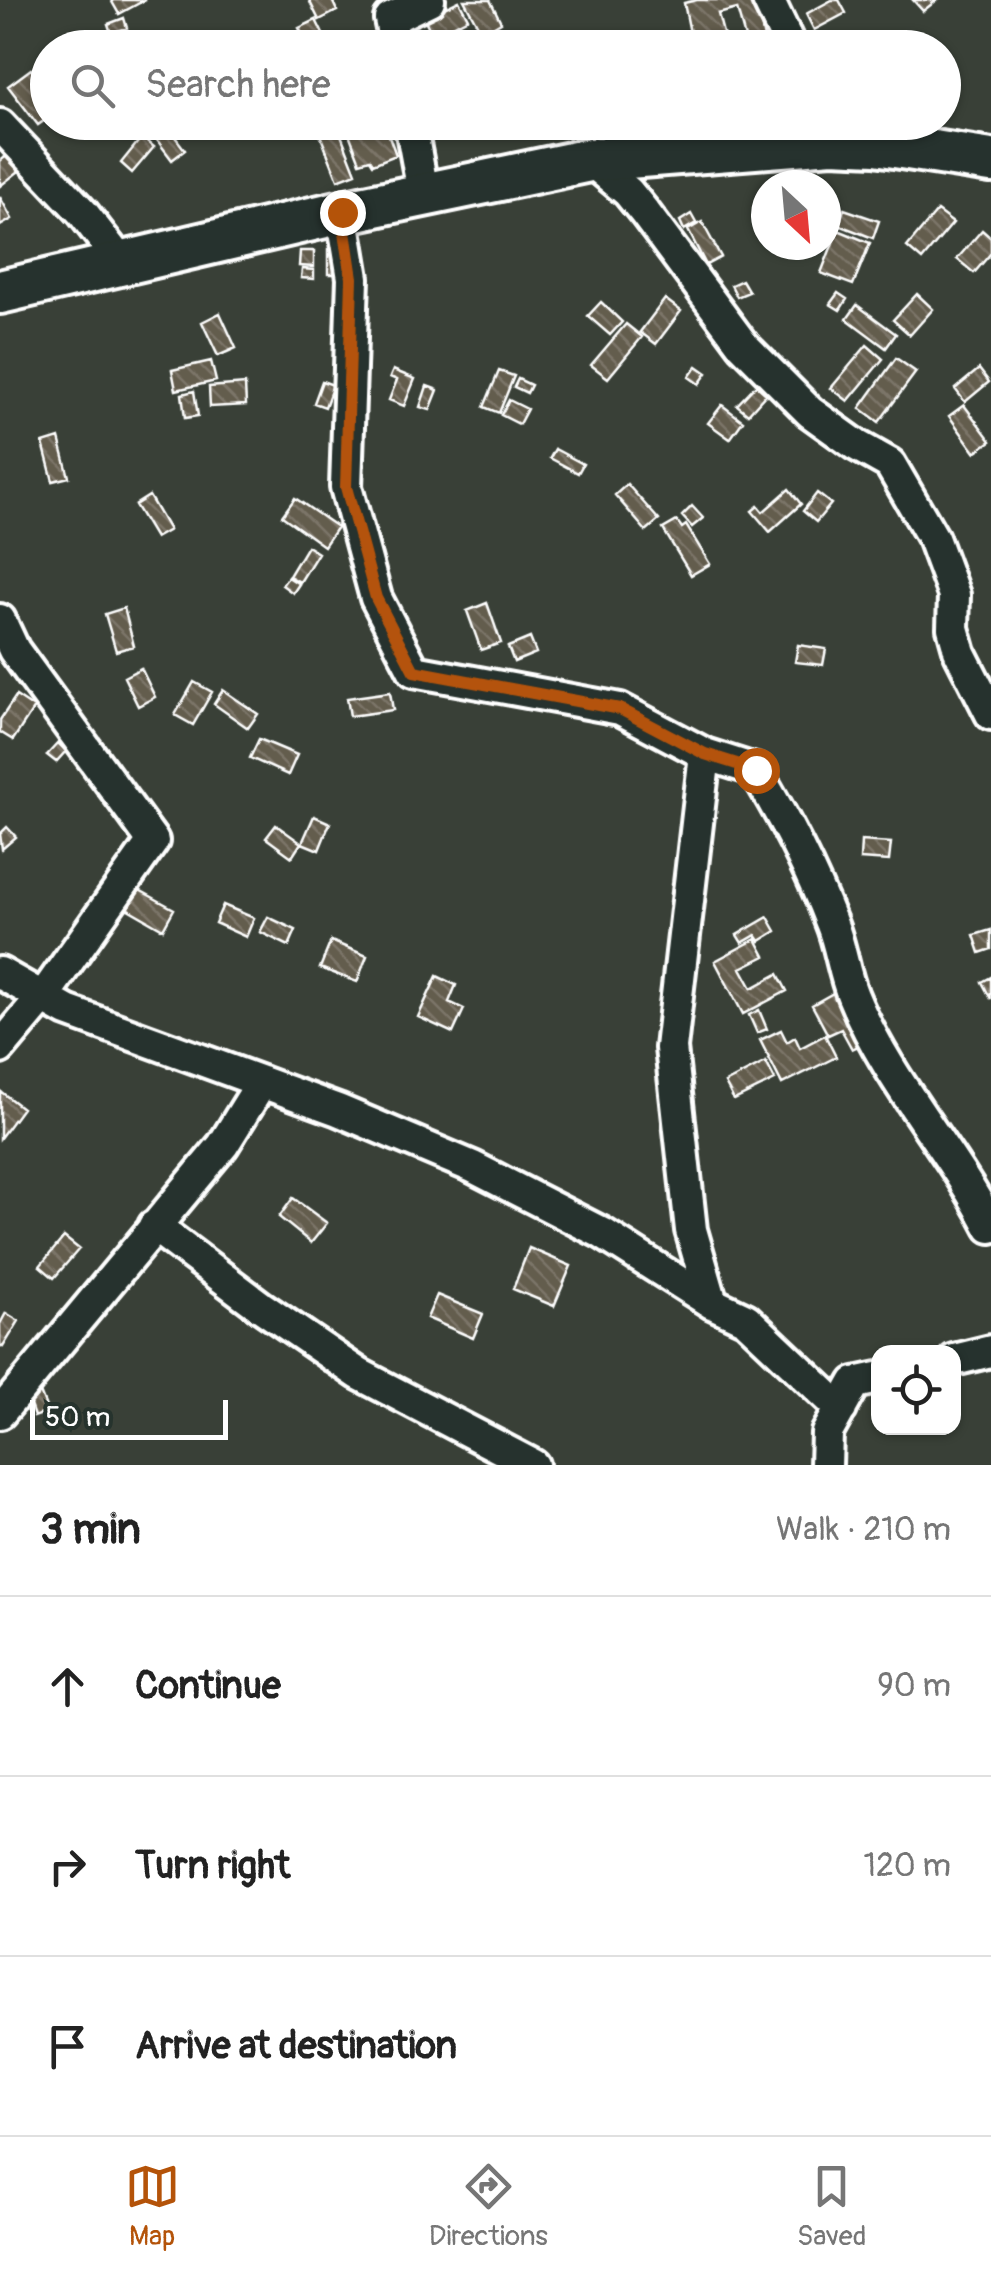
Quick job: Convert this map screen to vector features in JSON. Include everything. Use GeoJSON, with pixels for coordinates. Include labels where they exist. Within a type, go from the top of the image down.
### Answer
{"type":"FeatureCollection","features":[{"type":"Feature","properties":{"kind":"street"},"geometry":{"type":"LineString","coordinates":[[388,22],[430,0]]}},
{"type":"Feature","properties":{"kind":"street"},"geometry":{"type":"LineString","coordinates":[[768,0],[782,30]]}},
{"type":"Feature","properties":{"kind":"street"},"geometry":{"type":"LineString","coordinates":[[0,125],[83,213],[121,262]]}},
{"type":"Feature","properties":{"kind":"street"},"geometry":{"type":"LineString","coordinates":[[413,140],[424,197]]}},
{"type":"Feature","properties":{"kind":"street"},"geometry":{"type":"LineString","coordinates":[[0,292],[342,212],[590,160],[760,140]]}},
{"type":"Feature","properties":{"kind":"street"},"geometry":{"type":"LineString","coordinates":[[863,140],[991,162]]}},
{"type":"Feature","properties":{"kind":"street"},"geometry":{"type":"LineString","coordinates":[[590,160],[646,212],[743,345],[810,412],[890,464],[933,538],[954,595],[953,628],[960,653],[991,714]]}},
{"type":"Feature","properties":{"kind":"street"},"geometry":{"type":"LineString","coordinates":[[342,212],[352,278],[346,487],[376,598],[414,671],[620,709],[705,754],[756,770],[832,923],[853,995],[866,1021],[934,1138],[964,1176],[991,1228]]}},
{"type":"Feature","properties":{"kind":"street"},"geometry":{"type":"LineString","coordinates":[[0,620],[14,650],[152,841],[44,997],[0,1048]]}},
{"type":"Feature","properties":{"kind":"street"},"geometry":{"type":"LineString","coordinates":[[705,754],[671,1048],[691,1230],[712,1303]]}},
{"type":"Feature","properties":{"kind":"street"},"geometry":{"type":"LineString","coordinates":[[0,972],[67,1011],[338,1110],[473,1167],[602,1233],[712,1303],[746,1319],[841,1408]]}},
{"type":"Feature","properties":{"kind":"street"},"geometry":{"type":"LineString","coordinates":[[0,1413],[223,1145],[262,1082]]}},
{"type":"Feature","properties":{"kind":"street"},"geometry":{"type":"LineString","coordinates":[[154,1226],[359,1374],[532,1465]]}},
{"type":"Feature","properties":{"kind":"street"},"geometry":{"type":"LineString","coordinates":[[961,1358],[991,1351]]}},
{"type":"Feature","properties":{"kind":"street"},"geometry":{"type":"LineString","coordinates":[[826,1465],[827,1433],[855,1383],[871,1380]]}},
{"type":"Feature","properties":{"kind":"building"},"geometry":{"type":"Polygon","coordinates":[[[111,0],[145,0],[119,14],[111,0]]]}},
{"type":"Feature","properties":{"kind":"building"},"geometry":{"type":"Polygon","coordinates":[[[309,0],[332,0],[337,11],[319,20],[309,0]]]}},
{"type":"Feature","properties":{"kind":"building"},"geometry":{"type":"Polygon","coordinates":[[[464,0],[490,0],[501,22],[480,30],[464,0]]]}},
{"type":"Feature","properties":{"kind":"building"},"geometry":{"type":"Polygon","coordinates":[[[756,0],[762,30],[743,30],[737,9],[718,14],[722,30],[689,30],[684,3],[756,0]]]}},
{"type":"Feature","properties":{"kind":"building"},"geometry":{"type":"Polygon","coordinates":[[[839,0],[846,13],[814,30],[806,14],[839,0]]]}},
{"type":"Feature","properties":{"kind":"building"},"geometry":{"type":"Polygon","coordinates":[[[913,0],[937,0],[923,11],[913,0]]]}},
{"type":"Feature","properties":{"kind":"building"},"geometry":{"type":"Polygon","coordinates":[[[459,1],[468,18],[445,30],[430,30],[424,18],[459,1]]]}},
{"type":"Feature","properties":{"kind":"building"},"geometry":{"type":"Polygon","coordinates":[[[124,18],[127,28],[110,30],[108,24],[124,18]]]}},
{"type":"Feature","properties":{"kind":"building"},"geometry":{"type":"Polygon","coordinates":[[[316,20],[321,30],[300,30],[316,20]]]}},
{"type":"Feature","properties":{"kind":"building"},"geometry":{"type":"Polygon","coordinates":[[[30,70],[30,115],[8,86],[30,70]]]}},
{"type":"Feature","properties":{"kind":"building"},"geometry":{"type":"Polygon","coordinates":[[[140,140],[154,147],[132,173],[121,163],[140,140]]]}},
{"type":"Feature","properties":{"kind":"building"},"geometry":{"type":"Polygon","coordinates":[[[157,140],[178,140],[185,150],[172,160],[157,140]]]}},
{"type":"Feature","properties":{"kind":"building"},"geometry":{"type":"Polygon","coordinates":[[[322,140],[343,140],[356,173],[338,180],[322,140]]]}},
{"type":"Feature","properties":{"kind":"building"},"geometry":{"type":"Polygon","coordinates":[[[351,140],[391,140],[396,155],[373,164],[370,159],[360,162],[351,140]]]}},
{"type":"Feature","properties":{"kind":"building"},"geometry":{"type":"Polygon","coordinates":[[[16,149],[28,164],[0,186],[0,161],[16,149]]]}},
{"type":"Feature","properties":{"kind":"building"},"geometry":{"type":"Polygon","coordinates":[[[0,197],[12,219],[0,226],[0,197]]]}},
{"type":"Feature","properties":{"kind":"building"},"geometry":{"type":"Polygon","coordinates":[[[844,209],[879,221],[873,238],[841,226],[844,209]]]}},
{"type":"Feature","properties":{"kind":"building"},"geometry":{"type":"Polygon","coordinates":[[[937,211],[953,223],[922,260],[907,247],[937,211]]]}},
{"type":"Feature","properties":{"kind":"building"},"geometry":{"type":"Polygon","coordinates":[[[691,214],[696,223],[684,230],[680,221],[691,214]]]}},
{"type":"Feature","properties":{"kind":"building"},"geometry":{"type":"Polygon","coordinates":[[[702,222],[721,257],[706,265],[688,230],[702,222]]]}},
{"type":"Feature","properties":{"kind":"building"},"geometry":{"type":"Polygon","coordinates":[[[982,230],[991,238],[991,253],[974,273],[957,259],[982,230]]]}},
{"type":"Feature","properties":{"kind":"building"},"geometry":{"type":"Polygon","coordinates":[[[841,231],[870,243],[853,285],[821,273],[826,260],[841,260],[841,231]]]}},
{"type":"Feature","properties":{"kind":"building"},"geometry":{"type":"Polygon","coordinates":[[[328,249],[345,249],[344,274],[328,274],[328,249]]]}},
{"type":"Feature","properties":{"kind":"building"},"geometry":{"type":"Polygon","coordinates":[[[300,251],[314,251],[314,267],[299,266],[300,251]]]}},
{"type":"Feature","properties":{"kind":"building"},"geometry":{"type":"Polygon","coordinates":[[[302,269],[314,270],[314,279],[301,278],[302,269]]]}},
{"type":"Feature","properties":{"kind":"building"},"geometry":{"type":"Polygon","coordinates":[[[742,280],[749,292],[737,297],[731,285],[742,280]]]}},
{"type":"Feature","properties":{"kind":"building"},"geometry":{"type":"Polygon","coordinates":[[[838,293],[847,299],[840,310],[830,304],[838,293]]]}},
{"type":"Feature","properties":{"kind":"building"},"geometry":{"type":"Polygon","coordinates":[[[917,294],[933,309],[910,335],[893,320],[917,294]]]}},
{"type":"Feature","properties":{"kind":"building"},"geometry":{"type":"Polygon","coordinates":[[[665,299],[681,311],[656,344],[640,332],[665,299]]]}},
{"type":"Feature","properties":{"kind":"building"},"geometry":{"type":"Polygon","coordinates":[[[601,302],[622,322],[610,335],[588,316],[601,302]]]}},
{"type":"Feature","properties":{"kind":"building"},"geometry":{"type":"Polygon","coordinates":[[[857,305],[896,334],[886,348],[847,319],[857,305]]]}},
{"type":"Feature","properties":{"kind":"building"},"geometry":{"type":"Polygon","coordinates":[[[220,313],[236,348],[218,356],[202,322],[220,313]]]}},
{"type":"Feature","properties":{"kind":"building"},"geometry":{"type":"Polygon","coordinates":[[[626,324],[642,337],[608,378],[591,365],[626,324]]]}},
{"type":"Feature","properties":{"kind":"building"},"geometry":{"type":"Polygon","coordinates":[[[867,345],[883,359],[848,401],[831,388],[867,345]]]}},
{"type":"Feature","properties":{"kind":"building"},"geometry":{"type":"Polygon","coordinates":[[[896,358],[916,372],[879,422],[860,408],[896,358]]]}},
{"type":"Feature","properties":{"kind":"building"},"geometry":{"type":"Polygon","coordinates":[[[211,361],[216,381],[176,390],[172,370],[211,361]]]}},
{"type":"Feature","properties":{"kind":"building"},"geometry":{"type":"Polygon","coordinates":[[[697,366],[707,373],[699,384],[689,377],[697,366]]]}},
{"type":"Feature","properties":{"kind":"building"},"geometry":{"type":"Polygon","coordinates":[[[979,369],[989,382],[965,402],[955,389],[979,369]]]}},
{"type":"Feature","properties":{"kind":"building"},"geometry":{"type":"Polygon","coordinates":[[[393,370],[415,379],[404,406],[389,400],[397,380],[390,377],[393,370]]]}},
{"type":"Feature","properties":{"kind":"building"},"geometry":{"type":"Polygon","coordinates":[[[499,371],[514,376],[499,413],[484,407],[499,371]]]}},
{"type":"Feature","properties":{"kind":"building"},"geometry":{"type":"Polygon","coordinates":[[[518,379],[531,385],[527,393],[514,387],[518,379]]]}},
{"type":"Feature","properties":{"kind":"building"},"geometry":{"type":"Polygon","coordinates":[[[322,381],[333,385],[325,407],[314,403],[322,381]]]}},
{"type":"Feature","properties":{"kind":"building"},"geometry":{"type":"Polygon","coordinates":[[[245,384],[246,405],[210,407],[209,387],[245,384]]]}},
{"type":"Feature","properties":{"kind":"building"},"geometry":{"type":"Polygon","coordinates":[[[756,385],[766,394],[748,414],[737,405],[756,385]]]}},
{"type":"Feature","properties":{"kind":"building"},"geometry":{"type":"Polygon","coordinates":[[[427,386],[438,390],[430,410],[420,407],[427,386]]]}},
{"type":"Feature","properties":{"kind":"building"},"geometry":{"type":"Polygon","coordinates":[[[194,391],[198,416],[185,418],[182,394],[194,391]]]}},
{"type":"Feature","properties":{"kind":"building"},"geometry":{"type":"Polygon","coordinates":[[[509,400],[527,409],[519,424],[501,415],[509,400]]]}},
{"type":"Feature","properties":{"kind":"building"},"geometry":{"type":"Polygon","coordinates":[[[722,405],[743,421],[730,439],[708,423],[722,405]]]}},
{"type":"Feature","properties":{"kind":"building"},"geometry":{"type":"Polygon","coordinates":[[[964,405],[991,441],[975,452],[949,416],[964,405]]]}},
{"type":"Feature","properties":{"kind":"building"},"geometry":{"type":"Polygon","coordinates":[[[59,438],[69,477],[53,481],[43,443],[59,438]]]}},
{"type":"Feature","properties":{"kind":"building"},"geometry":{"type":"Polygon","coordinates":[[[555,449],[583,464],[578,473],[550,458],[555,449]]]}},
{"type":"Feature","properties":{"kind":"building"},"geometry":{"type":"Polygon","coordinates":[[[627,484],[659,520],[646,531],[615,495],[627,484]]]}},
{"type":"Feature","properties":{"kind":"building"},"geometry":{"type":"Polygon","coordinates":[[[789,489],[801,504],[770,532],[752,511],[758,506],[763,512],[789,489]]]}},
{"type":"Feature","properties":{"kind":"building"},"geometry":{"type":"Polygon","coordinates":[[[817,493],[831,504],[816,522],[803,511],[817,493]]]}},
{"type":"Feature","properties":{"kind":"building"},"geometry":{"type":"Polygon","coordinates":[[[149,496],[169,530],[155,538],[135,505],[149,496]]]}},
{"type":"Feature","properties":{"kind":"building"},"geometry":{"type":"Polygon","coordinates":[[[295,498],[337,527],[324,546],[282,516],[295,498]]]}},
{"type":"Feature","properties":{"kind":"building"},"geometry":{"type":"Polygon","coordinates":[[[692,506],[703,518],[692,527],[682,516],[692,506]]]}},
{"type":"Feature","properties":{"kind":"building"},"geometry":{"type":"Polygon","coordinates":[[[677,521],[682,528],[686,525],[710,564],[691,575],[663,529],[677,521]]]}},
{"type":"Feature","properties":{"kind":"building"},"geometry":{"type":"Polygon","coordinates":[[[307,546],[318,553],[300,582],[289,576],[307,546]]]}},
{"type":"Feature","properties":{"kind":"building"},"geometry":{"type":"Polygon","coordinates":[[[288,577],[299,584],[293,593],[282,585],[288,577]]]}},
{"type":"Feature","properties":{"kind":"building"},"geometry":{"type":"Polygon","coordinates":[[[487,603],[501,643],[481,650],[467,611],[487,603]]]}},
{"type":"Feature","properties":{"kind":"building"},"geometry":{"type":"Polygon","coordinates":[[[124,608],[134,646],[116,651],[105,614],[124,608]]]}},
{"type":"Feature","properties":{"kind":"building"},"geometry":{"type":"Polygon","coordinates":[[[530,638],[536,653],[514,662],[508,647],[530,638]]]}},
{"type":"Feature","properties":{"kind":"building"},"geometry":{"type":"Polygon","coordinates":[[[798,645],[826,649],[823,665],[795,662],[798,645]]]}},
{"type":"Feature","properties":{"kind":"building"},"geometry":{"type":"Polygon","coordinates":[[[141,668],[155,697],[138,706],[124,677],[141,668]]]}},
{"type":"Feature","properties":{"kind":"building"},"geometry":{"type":"Polygon","coordinates":[[[194,682],[212,692],[193,725],[175,715],[194,682]]]}},
{"type":"Feature","properties":{"kind":"building"},"geometry":{"type":"Polygon","coordinates":[[[223,690],[258,714],[248,728],[214,704],[223,690]]]}},
{"type":"Feature","properties":{"kind":"building"},"geometry":{"type":"Polygon","coordinates":[[[390,692],[393,710],[350,716],[347,698],[390,692]]]}},
{"type":"Feature","properties":{"kind":"building"},"geometry":{"type":"Polygon","coordinates":[[[16,696],[34,708],[13,740],[0,732],[0,720],[16,696]]]}},
{"type":"Feature","properties":{"kind":"building"},"geometry":{"type":"Polygon","coordinates":[[[259,739],[297,755],[288,775],[250,758],[259,739]]]}},
{"type":"Feature","properties":{"kind":"building"},"geometry":{"type":"Polygon","coordinates":[[[58,743],[66,751],[56,762],[47,755],[58,743]]]}},
{"type":"Feature","properties":{"kind":"building"},"geometry":{"type":"Polygon","coordinates":[[[314,816],[330,823],[319,850],[302,843],[314,816]]]}},
{"type":"Feature","properties":{"kind":"building"},"geometry":{"type":"Polygon","coordinates":[[[276,825],[301,843],[292,857],[266,838],[276,825]]]}},
{"type":"Feature","properties":{"kind":"building"},"geometry":{"type":"Polygon","coordinates":[[[7,827],[16,837],[2,849],[0,834],[7,827]]]}},
{"type":"Feature","properties":{"kind":"building"},"geometry":{"type":"Polygon","coordinates":[[[861,841],[891,843],[889,861],[860,859],[861,841]]]}},
{"type":"Feature","properties":{"kind":"building"},"geometry":{"type":"Polygon","coordinates":[[[134,887],[174,909],[163,929],[123,906],[134,887]]]}},
{"type":"Feature","properties":{"kind":"building"},"geometry":{"type":"Polygon","coordinates":[[[223,905],[254,918],[246,937],[215,923],[223,905]]]}},
{"type":"Feature","properties":{"kind":"building"},"geometry":{"type":"Polygon","coordinates":[[[268,917],[296,930],[289,946],[260,932],[268,917]]]}},
{"type":"Feature","properties":{"kind":"building"},"geometry":{"type":"Polygon","coordinates":[[[768,917],[776,931],[760,941],[756,935],[742,943],[737,935],[768,917]]]}},
{"type":"Feature","properties":{"kind":"building"},"geometry":{"type":"Polygon","coordinates":[[[991,930],[991,949],[980,953],[974,935],[991,930]]]}},
{"type":"Feature","properties":{"kind":"building"},"geometry":{"type":"Polygon","coordinates":[[[756,939],[765,956],[741,968],[752,988],[778,974],[787,991],[743,1014],[715,961],[756,939]]]}},
{"type":"Feature","properties":{"kind":"building"},"geometry":{"type":"Polygon","coordinates":[[[331,941],[367,956],[357,982],[320,968],[331,941]]]}},
{"type":"Feature","properties":{"kind":"building"},"geometry":{"type":"Polygon","coordinates":[[[437,976],[456,985],[449,1002],[464,1009],[453,1033],[418,1017],[437,976]]]}},
{"type":"Feature","properties":{"kind":"building"},"geometry":{"type":"Polygon","coordinates":[[[991,977],[991,999],[982,982],[991,977]]]}},
{"type":"Feature","properties":{"kind":"building"},"geometry":{"type":"Polygon","coordinates":[[[835,992],[863,1044],[852,1049],[841,1029],[828,1035],[812,1005],[835,992]]]}},
{"type":"Feature","properties":{"kind":"building"},"geometry":{"type":"Polygon","coordinates":[[[759,1010],[767,1029],[757,1033],[749,1015],[759,1010]]]}},
{"type":"Feature","properties":{"kind":"building"},"geometry":{"type":"Polygon","coordinates":[[[781,1030],[787,1042],[795,1037],[800,1048],[825,1035],[836,1057],[782,1084],[760,1040],[781,1030]]]}},
{"type":"Feature","properties":{"kind":"building"},"geometry":{"type":"Polygon","coordinates":[[[766,1062],[775,1080],[734,1100],[725,1083],[766,1062]]]}},
{"type":"Feature","properties":{"kind":"building"},"geometry":{"type":"Polygon","coordinates":[[[0,1091],[22,1108],[0,1138],[0,1091]]]}},
{"type":"Feature","properties":{"kind":"building"},"geometry":{"type":"Polygon","coordinates":[[[293,1198],[327,1223],[311,1243],[279,1217],[293,1198]]]}},
{"type":"Feature","properties":{"kind":"building"},"geometry":{"type":"Polygon","coordinates":[[[64,1237],[79,1249],[54,1278],[40,1266],[64,1237]]]}},
{"type":"Feature","properties":{"kind":"building"},"geometry":{"type":"Polygon","coordinates":[[[529,1248],[571,1266],[554,1306],[513,1289],[529,1248]]]}},
{"type":"Feature","properties":{"kind":"building"},"geometry":{"type":"Polygon","coordinates":[[[437,1295],[483,1314],[473,1338],[427,1318],[437,1295]]]}},
{"type":"Feature","properties":{"kind":"building"},"geometry":{"type":"Polygon","coordinates":[[[6,1313],[19,1321],[3,1347],[0,1324],[6,1313]]]}},
{"type":"Feature","properties":{"kind":"building"},"geometry":{"type":"Polygon","coordinates":[[[40,1392],[48,1412],[34,1417],[27,1396],[40,1392]]]}},
{"type":"Feature","properties":{"kind":"route"},"geometry":{"type":"LineString","coordinates":[[342,212],[352,278],[346,487],[376,598],[414,671],[620,709],[705,754],[756,770]]}}]}
